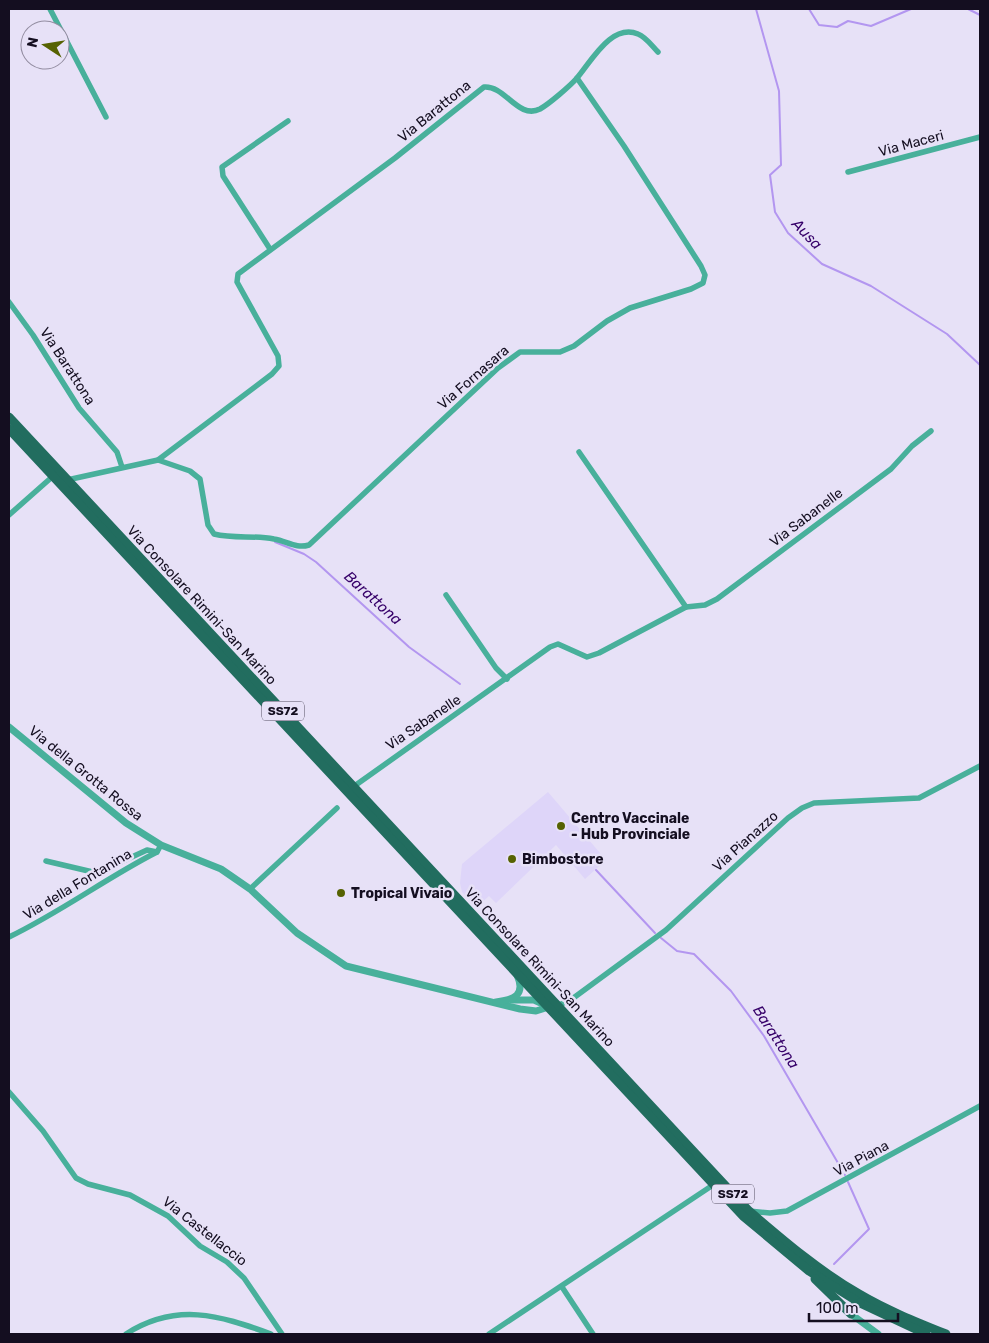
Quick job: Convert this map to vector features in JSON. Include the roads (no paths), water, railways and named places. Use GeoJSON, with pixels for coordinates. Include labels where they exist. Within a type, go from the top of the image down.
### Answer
{"type":"FeatureCollection","features":[{"type":"Feature","properties":{"kind":"main road","name":"Via Consolare Rimini-San Marino"},"geometry":{"type":"LineString","coordinates":[[9,417],[749,1211],[794,1250],[858,1294],[899,1315],[946,1334]]}},
{"type":"Feature","properties":{"kind":"main road","name":"Via Consolare Rimini-San Marino"},"geometry":{"type":"LineString","coordinates":[[9,429],[743,1216],[855,1308],[926,1334]]}},
{"type":"Feature","properties":{"kind":"main road"},"geometry":{"type":"LineString","coordinates":[[809,1271],[827,1292],[855,1308]]}},
{"type":"Feature","properties":{"kind":"street"},"geometry":{"type":"LineString","coordinates":[[50,9],[106,116]]}},
{"type":"Feature","properties":{"kind":"street","name":"Via Barattona"},"geometry":{"type":"LineString","coordinates":[[67,480],[158,460],[272,374],[279,366],[278,356],[237,282],[238,274],[394,158],[484,87],[491,86],[500,90],[519,107],[528,112],[539,110],[577,78],[594,55],[618,35],[628,32],[638,34],[658,52]]}},
{"type":"Feature","properties":{"kind":"street","name":"Via Fornasara"},"geometry":{"type":"LineString","coordinates":[[158,460],[190,471],[200,479],[208,525],[214,534],[225,537],[274,539],[302,547],[309,544],[388,473],[498,368],[520,352],[560,352],[574,346],[607,320],[630,308],[691,289],[703,282],[705,275],[701,266],[624,146],[577,78]]}},
{"type":"Feature","properties":{"kind":"street"},"geometry":{"type":"LineString","coordinates":[[270,250],[223,176],[222,167],[288,121]]}},
{"type":"Feature","properties":{"kind":"street","name":"Via Maceri"},"geometry":{"type":"LineString","coordinates":[[848,172],[980,137]]}},
{"type":"Feature","properties":{"kind":"street","name":"Via Barattona"},"geometry":{"type":"LineString","coordinates":[[9,302],[33,335],[79,408],[117,452],[122,467]]}},
{"type":"Feature","properties":{"kind":"street","name":"Via Sabanelle"},"geometry":{"type":"LineString","coordinates":[[353,787],[394,756],[507,679],[550,647],[558,644],[587,657],[600,653],[686,607],[705,605],[717,600],[891,469],[912,446],[931,431]]}},
{"type":"Feature","properties":{"kind":"street"},"geometry":{"type":"LineString","coordinates":[[579,452],[686,607]]}},
{"type":"Feature","properties":{"kind":"street"},"geometry":{"type":"LineString","coordinates":[[9,514],[52,477],[67,480]]}},
{"type":"Feature","properties":{"kind":"street"},"geometry":{"type":"LineString","coordinates":[[446,595],[496,668],[507,679]]}},
{"type":"Feature","properties":{"kind":"street","name":"Via della Grotta Rossa"},"geometry":{"type":"LineString","coordinates":[[9,726],[104,806],[159,848],[220,869],[250,889],[297,933],[346,966],[536,1011],[547,1006]]}},
{"type":"Feature","properties":{"kind":"street","name":"Via Pianazzo"},"geometry":{"type":"LineString","coordinates":[[558,1006],[596,982],[666,930],[788,818],[802,808],[814,804],[919,798],[980,766]]}},
{"type":"Feature","properties":{"kind":"street"},"geometry":{"type":"LineString","coordinates":[[250,889],[336,808]]}},
{"type":"Feature","properties":{"kind":"street","name":"Via della Fontanina"},"geometry":{"type":"LineString","coordinates":[[46,861],[97,873],[147,850],[159,848]]}},
{"type":"Feature","properties":{"kind":"street","name":"Via della Fontanina"},"geometry":{"type":"LineString","coordinates":[[9,937],[69,905],[102,881],[159,848]]}},
{"type":"Feature","properties":{"kind":"street"},"geometry":{"type":"LineString","coordinates":[[510,1000],[519,993],[521,986],[516,974]]}},
{"type":"Feature","properties":{"kind":"street","name":"Via della Grotta Rossa"},"geometry":{"type":"LineString","coordinates":[[494,1002],[534,1000],[547,1006]]}},
{"type":"Feature","properties":{"kind":"street"},"geometry":{"type":"LineString","coordinates":[[547,1006],[558,1006]]}},
{"type":"Feature","properties":{"kind":"street","name":"Via Castellaccio"},"geometry":{"type":"LineString","coordinates":[[9,1092],[43,1131],[76,1178],[88,1184],[130,1195],[168,1216],[200,1246],[227,1262],[244,1278],[282,1334]]}},
{"type":"Feature","properties":{"kind":"street","name":"Via Piana"},"geometry":{"type":"LineString","coordinates":[[749,1211],[770,1213],[787,1211],[980,1106]]}},
{"type":"Feature","properties":{"kind":"street"},"geometry":{"type":"LineString","coordinates":[[489,1334],[713,1185]]}},
{"type":"Feature","properties":{"kind":"street"},"geometry":{"type":"LineString","coordinates":[[562,1287],[593,1334]]}},
{"type":"Feature","properties":{"kind":"street"},"geometry":{"type":"LineString","coordinates":[[855,1308],[874,1334]]}},
{"type":"Feature","properties":{"kind":"street"},"geometry":{"type":"LineString","coordinates":[[126,1334],[155,1319],[180,1313],[197,1314],[239,1323],[271,1334]]}},
{"type":"Feature","properties":{"kind":"waterway","name":"Ausa"},"geometry":{"type":"LineString","coordinates":[[756,9],[779,91],[781,165],[770,175],[775,212],[788,233],[822,264],[871,286],[947,334],[980,365]]}},
{"type":"Feature","properties":{"kind":"waterway"},"geometry":{"type":"LineString","coordinates":[[809,9],[819,25],[837,27],[848,21],[871,26],[911,9]]}},
{"type":"Feature","properties":{"kind":"waterway"},"geometry":{"type":"LineString","coordinates":[[968,9],[980,15]]}},
{"type":"Feature","properties":{"kind":"waterway","name":"Barattona"},"geometry":{"type":"LineString","coordinates":[[275,542],[304,554],[316,562],[409,647],[460,684]]}},
{"type":"Feature","properties":{"kind":"waterway","name":"Barattona"},"geometry":{"type":"LineString","coordinates":[[596,870],[655,933]]}},
{"type":"Feature","properties":{"kind":"waterway","name":"Barattona"},"geometry":{"type":"LineString","coordinates":[[661,938],[677,951],[694,954],[731,991],[764,1036],[845,1175]]}},
{"type":"Feature","properties":{"kind":"waterway","name":"Barattona"},"geometry":{"type":"LineString","coordinates":[[834,1264],[869,1229],[848,1182]]}},
{"type":"Feature","properties":{"kind":"place","name":"Centro Vaccinale - Hub Provinciale"},"geometry":{"type":"Point","coordinates":[561,826]}},
{"type":"Feature","properties":{"kind":"place","name":"Bimbostore"},"geometry":{"type":"Point","coordinates":[512,859]}},
{"type":"Feature","properties":{"kind":"place","name":"Tropical Vivaio"},"geometry":{"type":"Point","coordinates":[341,893]}}]}
